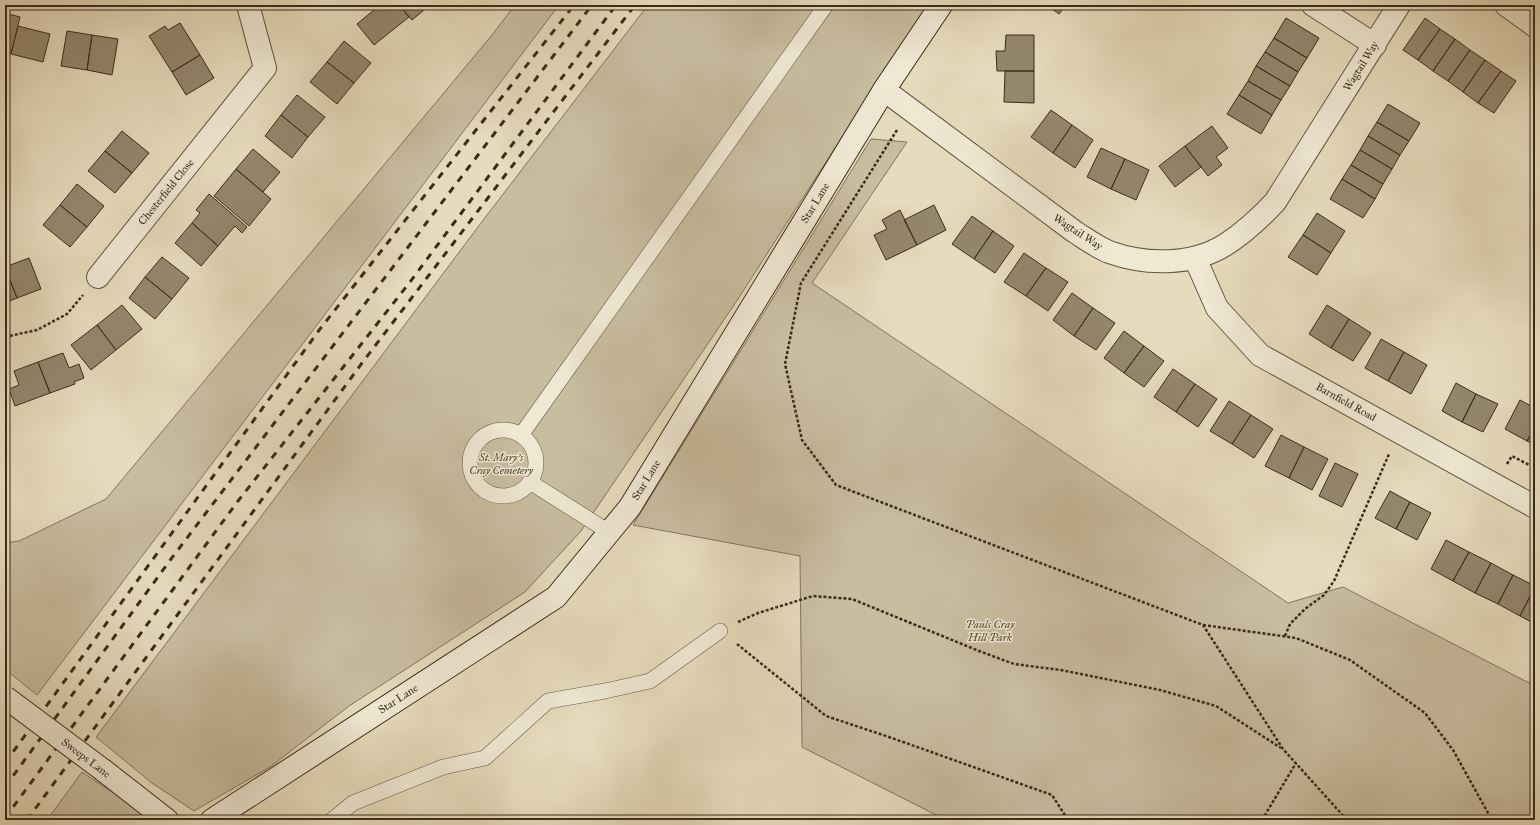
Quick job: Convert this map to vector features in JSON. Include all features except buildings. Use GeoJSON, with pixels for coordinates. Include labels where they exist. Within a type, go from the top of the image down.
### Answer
{"type":"FeatureCollection","features":[{"type":"Feature","properties":{"kind":"street","name":"Chesterfield Close"},"geometry":{"type":"LineString","coordinates":[[98,277],[265,68],[248,5]]}},
{"type":"Feature","properties":{"kind":"street","name":"Star Lane"},"geometry":{"type":"LineString","coordinates":[[215,819],[556,596],[630,507],[884,90],[941,5]]}},
{"type":"Feature","properties":{"kind":"street"},"geometry":{"type":"LineString","coordinates":[[1313,5],[1375,45]]}},
{"type":"Feature","properties":{"kind":"street","name":"Wagtail Way"},"geometry":{"type":"LineString","coordinates":[[884,90],[1093,244],[1109,252],[1139,260],[1171,262],[1195,258],[1224,246],[1256,223],[1275,202],[1399,5]]}},
{"type":"Feature","properties":{"kind":"street"},"geometry":{"type":"LineString","coordinates":[[1506,5],[1535,26]]}},
{"type":"Feature","properties":{"kind":"street","name":"Barnfield Road"},"geometry":{"type":"LineString","coordinates":[[1195,258],[1217,308],[1260,355],[1535,507]]}},
{"type":"Feature","properties":{"kind":"street","name":"Sweeps Lane"},"geometry":{"type":"LineString","coordinates":[[5,696],[166,820]]}},
{"type":"Feature","properties":{"kind":"lane"},"geometry":{"type":"LineString","coordinates":[[521,435],[826,5]]}},
{"type":"Feature","properties":{"kind":"lane"},"geometry":{"type":"LineString","coordinates":[[500,429],[511,430],[521,435],[529,442],[534,452],[536,462],[534,473],[530,482],[522,490],[512,495],[501,496],[490,494],[480,488],[470,469],[470,458],[473,447],[480,438],[489,432],[500,429]]}},
{"type":"Feature","properties":{"kind":"lane"},"geometry":{"type":"LineString","coordinates":[[530,482],[609,532]]}},
{"type":"Feature","properties":{"kind":"lane"},"geometry":{"type":"LineString","coordinates":[[332,820],[353,803],[360,800],[443,767],[485,758],[548,701],[650,681],[720,631]]}},
{"type":"Feature","properties":{"kind":"path"},"geometry":{"type":"LineString","coordinates":[[912,110],[893,135],[801,283],[785,364],[802,440],[836,485],[1203,625],[1296,638],[1350,660],[1425,713],[1453,750],[1492,820]]}},
{"type":"Feature","properties":{"kind":"path"},"geometry":{"type":"LineString","coordinates":[[5,337],[38,330],[67,314],[98,277]]}},
{"type":"Feature","properties":{"kind":"path"},"geometry":{"type":"LineString","coordinates":[[1512,456],[1535,468]]}},
{"type":"Feature","properties":{"kind":"path"},"geometry":{"type":"LineString","coordinates":[[1285,636],[1290,624],[1305,609],[1324,595],[1334,581],[1386,462]]}},
{"type":"Feature","properties":{"kind":"path"},"geometry":{"type":"LineString","coordinates":[[1068,820],[1052,795],[826,716],[720,631],[758,613],[813,596],[852,599],[978,651],[1014,664],[1077,673],[1160,690],[1216,706],[1283,749]]}},
{"type":"Feature","properties":{"kind":"path"},"geometry":{"type":"LineString","coordinates":[[1203,625],[1283,749],[1347,820]]}},
{"type":"Feature","properties":{"kind":"path"},"geometry":{"type":"LineString","coordinates":[[1262,820],[1296,763]]}},
{"type":"Feature","properties":{"kind":"green space"},"geometry":{"type":"Polygon","coordinates":[[[515,5],[559,5],[37,695],[5,669],[5,543],[19,541],[106,499],[492,35],[515,5]]]}},
{"type":"Feature","properties":{"kind":"green space","name":"St. Mary's Cray Cemetery"},"geometry":{"type":"Polygon","coordinates":[[[648,5],[929,5],[885,70],[738,299],[581,531],[525,592],[349,706],[270,767],[194,811],[152,783],[96,737],[484,219],[648,5]]]}},
{"type":"Feature","properties":{"kind":"green space","name":"Pauls Cray Hill Park"},"geometry":{"type":"Polygon","coordinates":[[[871,139],[907,142],[812,283],[1288,603],[1343,587],[1535,686],[1535,820],[946,820],[802,747],[800,556],[633,525],[871,139]]]}},
{"type":"Feature","properties":{"kind":"green space"},"geometry":{"type":"Polygon","coordinates":[[[82,772],[154,820],[47,820],[82,772]]]}},
{"type":"Feature","properties":{"kind":"railway"},"geometry":{"type":"LineString","coordinates":[[5,763],[320,329],[574,5]]}},
{"type":"Feature","properties":{"kind":"railway"},"geometry":{"type":"LineString","coordinates":[[5,787],[171,559],[592,5]]}},
{"type":"Feature","properties":{"kind":"railway"},"geometry":{"type":"LineString","coordinates":[[5,818],[238,501],[410,282],[616,5]]}},
{"type":"Feature","properties":{"kind":"railway"},"geometry":{"type":"LineString","coordinates":[[27,820],[362,363],[635,5]]}}]}
